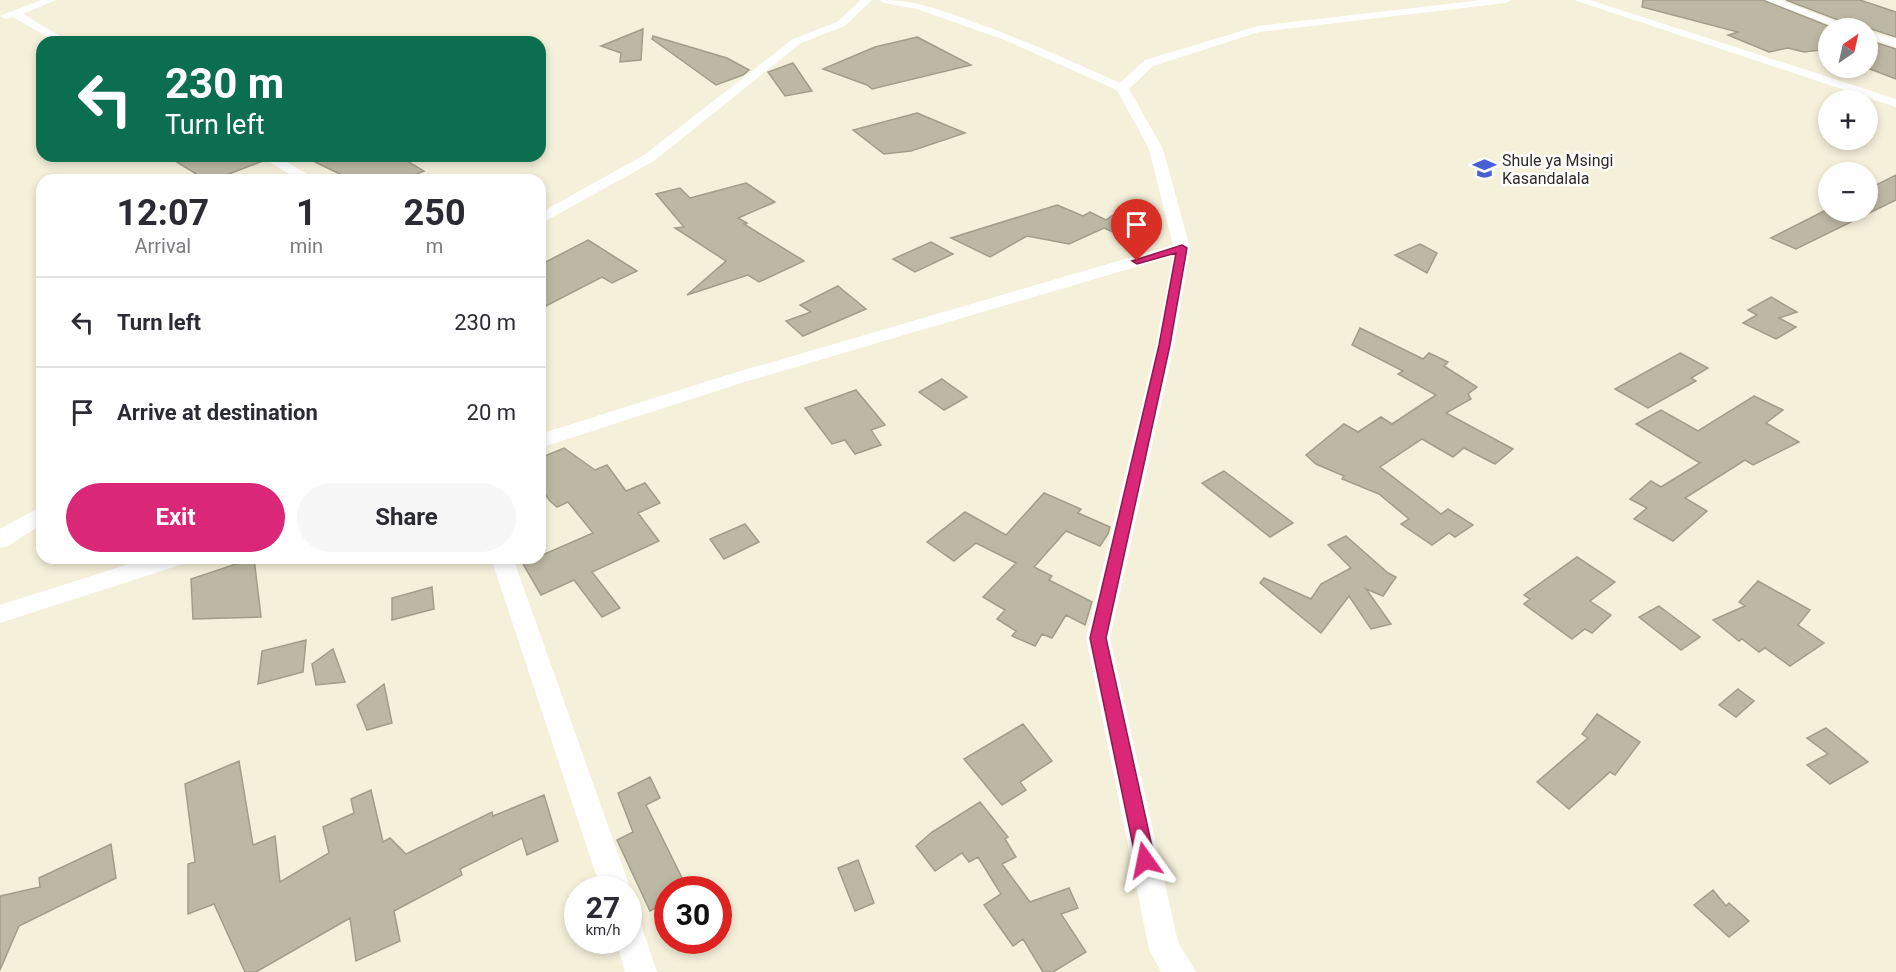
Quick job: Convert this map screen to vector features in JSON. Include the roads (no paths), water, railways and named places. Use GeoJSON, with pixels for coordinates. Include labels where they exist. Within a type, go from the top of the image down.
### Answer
{"type":"FeatureCollection","features":[{"type":"Feature","properties":{"kind":"street"},"geometry":{"type":"LineString","coordinates":[[0,18],[51,0]]}},
{"type":"Feature","properties":{"kind":"street"},"geometry":{"type":"LineString","coordinates":[[546,216],[649,158],[797,42],[841,24],[867,0]]}},
{"type":"Feature","properties":{"kind":"street"},"geometry":{"type":"LineString","coordinates":[[884,0],[919,6],[1009,38],[1122,88],[1156,149],[1182,248],[1165,345],[1098,638],[1164,949],[1180,972]]}},
{"type":"Feature","properties":{"kind":"street"},"geometry":{"type":"LineString","coordinates":[[1122,88],[1149,63],[1258,28],[1426,11],[1506,0]]}},
{"type":"Feature","properties":{"kind":"street"},"geometry":{"type":"LineString","coordinates":[[1579,0],[1896,103]]}},
{"type":"Feature","properties":{"kind":"street"},"geometry":{"type":"LineString","coordinates":[[1770,0],[1820,18]]}},
{"type":"Feature","properties":{"kind":"street"},"geometry":{"type":"LineString","coordinates":[[13,13],[53,36]]}},
{"type":"Feature","properties":{"kind":"street"},"geometry":{"type":"LineString","coordinates":[[1878,38],[1896,44]]}},
{"type":"Feature","properties":{"kind":"street"},"geometry":{"type":"LineString","coordinates":[[278,162],[299,174]]}},
{"type":"Feature","properties":{"kind":"street"},"geometry":{"type":"LineString","coordinates":[[546,439],[730,380],[1182,248]]}},
{"type":"Feature","properties":{"kind":"street"},"geometry":{"type":"LineString","coordinates":[[0,540],[36,518]]}},
{"type":"Feature","properties":{"kind":"street"},"geometry":{"type":"LineString","coordinates":[[0,614],[156,564]]}},
{"type":"Feature","properties":{"kind":"street"},"geometry":{"type":"LineString","coordinates":[[504,564],[611,876]]}},
{"type":"Feature","properties":{"kind":"street"},"geometry":{"type":"LineString","coordinates":[[635,954],[641,972]]}},
{"type":"Feature","properties":{"kind":"place","name":"Shule ya Msingi Kasandalala"},"geometry":{"type":"Point","coordinates":[1484,169]}}]}
